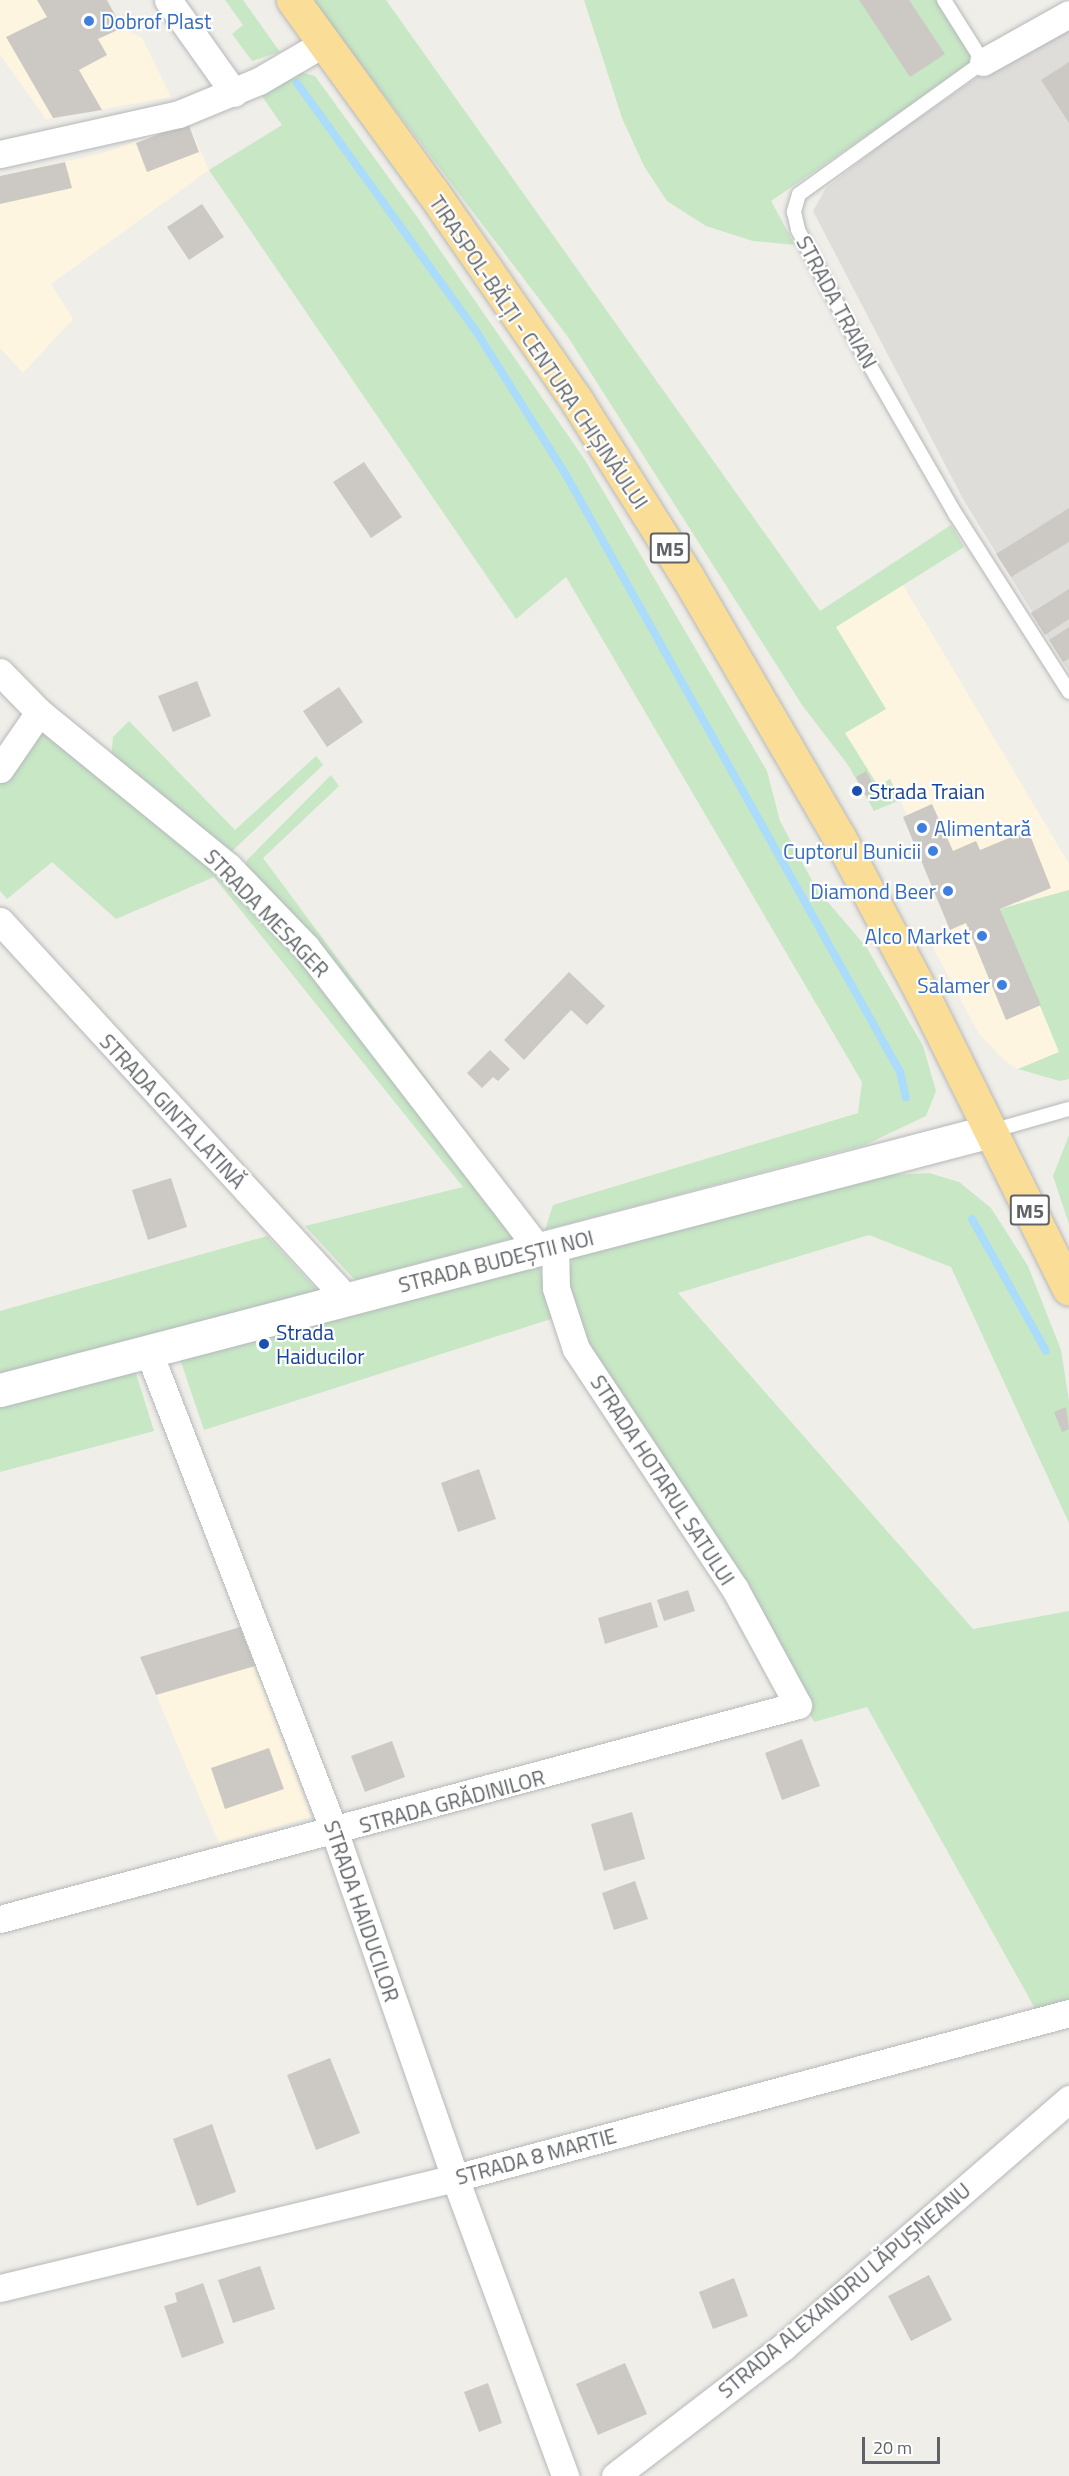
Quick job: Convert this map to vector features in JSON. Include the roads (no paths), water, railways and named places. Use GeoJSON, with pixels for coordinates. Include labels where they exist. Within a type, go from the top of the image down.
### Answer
{"type":"FeatureCollection","features":[{"type":"Feature","properties":{"kind":"highway","name":"TIRASPOL-BĂLŢI - CENTURA CHIȘINĂULUI"},"geometry":{"type":"LineString","coordinates":[[292,0],[432,191],[578,403],[687,576],[839,837],[991,1131],[1069,1289]]}},
{"type":"Feature","properties":{"kind":"street"},"geometry":{"type":"LineString","coordinates":[[168,0],[234,93]]}},
{"type":"Feature","properties":{"kind":"street","name":"STRADA TRAIAN"},"geometry":{"type":"LineString","coordinates":[[983,62],[1069,14]]}},
{"type":"Feature","properties":{"kind":"street"},"geometry":{"type":"LineString","coordinates":[[0,154],[127,127],[234,93],[324,44]]}},
{"type":"Feature","properties":{"kind":"street","name":"STRADA MESAGER"},"geometry":{"type":"LineString","coordinates":[[0,672],[39,712],[229,867],[306,947],[547,1248]]}},
{"type":"Feature","properties":{"kind":"street"},"geometry":{"type":"LineString","coordinates":[[0,769],[39,712]]}},
{"type":"Feature","properties":{"kind":"street","name":"STRADA GINTA LATINĂ"},"geometry":{"type":"LineString","coordinates":[[0,921],[347,1299]]}},
{"type":"Feature","properties":{"kind":"street","name":"STRADA BUDEȘTII NOI"},"geometry":{"type":"LineString","coordinates":[[0,1390],[991,1131]]}},
{"type":"Feature","properties":{"kind":"street","name":"STRADA HOTARUL SATULUI"},"geometry":{"type":"LineString","coordinates":[[547,1248],[556,1288],[576,1349],[735,1589],[798,1705]]}},
{"type":"Feature","properties":{"kind":"street","name":"STRADA HAIDUCILOR"},"geometry":{"type":"LineString","coordinates":[[148,1350],[335,1833],[455,2178],[565,2476]]}},
{"type":"Feature","properties":{"kind":"street","name":"STRADA GRĂDINILOR"},"geometry":{"type":"LineString","coordinates":[[0,1919],[335,1833],[798,1705]]}},
{"type":"Feature","properties":{"kind":"street","name":"STRADA 8 MARTIE"},"geometry":{"type":"LineString","coordinates":[[0,2288],[455,2178],[1069,2013]]}},
{"type":"Feature","properties":{"kind":"street","name":"STRADA ALEXANDRU LĂPUȘNEANU"},"geometry":{"type":"LineString","coordinates":[[615,2476],[783,2347],[1069,2099]]}},
{"type":"Feature","properties":{"kind":"lane"},"geometry":{"type":"LineString","coordinates":[[944,0],[983,62]]}},
{"type":"Feature","properties":{"kind":"lane","name":"STRADA TRAIAN"},"geometry":{"type":"LineString","coordinates":[[983,62],[799,194],[795,212],[798,230],[861,350],[956,515],[1069,692]]}},
{"type":"Feature","properties":{"kind":"lane"},"geometry":{"type":"LineString","coordinates":[[991,1131],[1069,1109]]}},
{"type":"Feature","properties":{"kind":"waterway"},"geometry":{"type":"LineString","coordinates":[[297,83],[476,331],[566,475],[900,1072],[906,1097]]}},
{"type":"Feature","properties":{"kind":"waterway"},"geometry":{"type":"LineString","coordinates":[[972,1219],[1046,1351]]}},
{"type":"Feature","properties":{"kind":"place","name":"Dobrof Plast"},"geometry":{"type":"Point","coordinates":[89,21]}},
{"type":"Feature","properties":{"kind":"place","name":"Strada Traian"},"geometry":{"type":"Point","coordinates":[857,791]}},
{"type":"Feature","properties":{"kind":"place","name":"Alimentară"},"geometry":{"type":"Point","coordinates":[922,828]}},
{"type":"Feature","properties":{"kind":"place","name":"Cuptorul Bunicii"},"geometry":{"type":"Point","coordinates":[933,851]}},
{"type":"Feature","properties":{"kind":"place","name":"Diamond Beer"},"geometry":{"type":"Point","coordinates":[948,891]}},
{"type":"Feature","properties":{"kind":"place","name":"Alco Market"},"geometry":{"type":"Point","coordinates":[982,936]}},
{"type":"Feature","properties":{"kind":"place","name":"Salamer"},"geometry":{"type":"Point","coordinates":[1002,985]}},
{"type":"Feature","properties":{"kind":"place","name":"Strada Haiducilor"},"geometry":{"type":"Point","coordinates":[264,1344]}}]}
